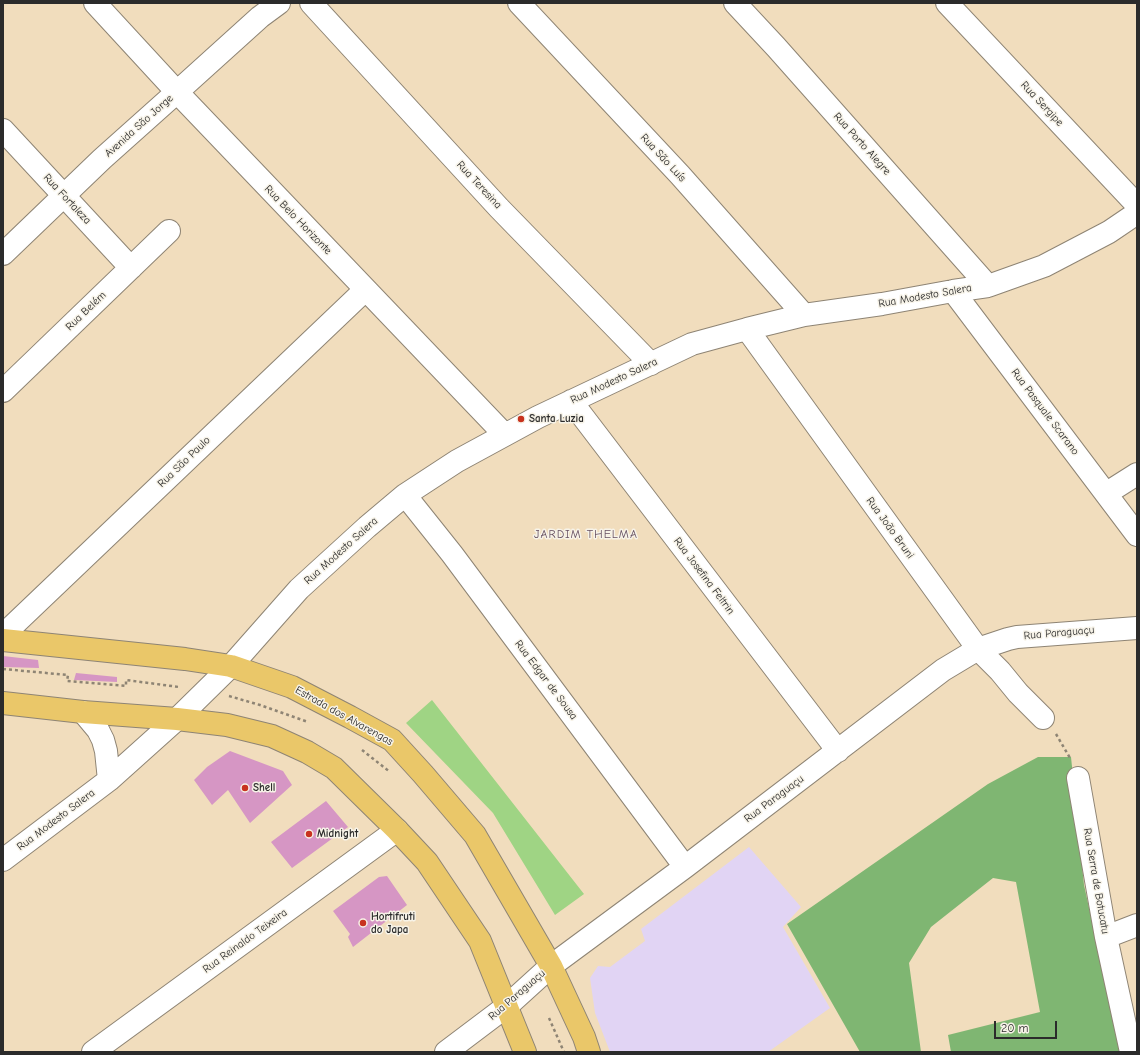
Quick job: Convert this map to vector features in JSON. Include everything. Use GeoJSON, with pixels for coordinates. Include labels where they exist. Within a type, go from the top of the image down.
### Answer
{"type":"FeatureCollection","features":[{"type":"Feature","properties":{"kind":"main road","name":"Estrada dos Alvarengas"},"geometry":{"type":"LineString","coordinates":[[3,640],[185,659],[230,666],[292,687],[392,740],[475,835],[551,966],[590,1052]]}},
{"type":"Feature","properties":{"kind":"main road"},"geometry":{"type":"LineString","coordinates":[[3,703],[227,725],[272,736],[307,752],[334,768],[427,862],[480,941],[525,1052]]}},
{"type":"Feature","properties":{"kind":"street","name":"Rua Belo Horizonte"},"geometry":{"type":"LineString","coordinates":[[95,3],[177,92],[504,434]]}},
{"type":"Feature","properties":{"kind":"street","name":"Avenida São Jorge"},"geometry":{"type":"LineString","coordinates":[[3,254],[64,195],[177,92],[260,17],[280,3]]}},
{"type":"Feature","properties":{"kind":"street","name":"Rua Teresina"},"geometry":{"type":"LineString","coordinates":[[311,3],[499,208],[651,364]]}},
{"type":"Feature","properties":{"kind":"street","name":"Rua São Luís"},"geometry":{"type":"LineString","coordinates":[[519,3],[680,175],[804,316]]}},
{"type":"Feature","properties":{"kind":"street","name":"Rua Porto Alegre"},"geometry":{"type":"LineString","coordinates":[[735,3],[776,47],[988,286]]}},
{"type":"Feature","properties":{"kind":"street","name":"Rua Sergipe"},"geometry":{"type":"LineString","coordinates":[[947,3],[1137,206]]}},
{"type":"Feature","properties":{"kind":"street","name":"Rua Fortaleza"},"geometry":{"type":"LineString","coordinates":[[3,130],[131,268]]}},
{"type":"Feature","properties":{"kind":"street","name":"Rua Modesto Salera"},"geometry":{"type":"LineString","coordinates":[[3,860],[109,780],[177,719],[230,666],[299,589],[367,526],[405,495],[457,461],[504,434],[692,344],[747,329],[804,316],[882,304],[953,290],[988,286],[1044,266],[1109,232],[1137,213]]}},
{"type":"Feature","properties":{"kind":"street","name":"Rua Belém"},"geometry":{"type":"LineString","coordinates":[[3,391],[169,231]]}},
{"type":"Feature","properties":{"kind":"street","name":"Rua São Paulo"},"geometry":{"type":"LineString","coordinates":[[3,635],[365,290]]}},
{"type":"Feature","properties":{"kind":"street","name":"Rua Pasquale Scarano"},"geometry":{"type":"LineString","coordinates":[[953,290],[1137,534]]}},
{"type":"Feature","properties":{"kind":"street","name":"Rua João Bruni"},"geometry":{"type":"LineString","coordinates":[[747,329],[978,649],[1000,670],[1043,718]]}},
{"type":"Feature","properties":{"kind":"street","name":"Rua Josefina Feltrin"},"geometry":{"type":"LineString","coordinates":[[571,401],[838,751]]}},
{"type":"Feature","properties":{"kind":"street"},"geometry":{"type":"LineString","coordinates":[[1107,493],[1137,474]]}},
{"type":"Feature","properties":{"kind":"street","name":"Rua Edgar de Sousa"},"geometry":{"type":"LineString","coordinates":[[405,495],[452,554],[685,867]]}},
{"type":"Feature","properties":{"kind":"street","name":"Rua Paraguaçu"},"geometry":{"type":"LineString","coordinates":[[446,1052],[507,1006],[551,966],[685,867],[943,670],[978,649],[1000,641],[1018,637],[1137,628]]}},
{"type":"Feature","properties":{"kind":"street"},"geometry":{"type":"LineString","coordinates":[[84,712],[98,730],[103,740],[106,751],[109,780]]}},
{"type":"Feature","properties":{"kind":"street","name":"Rua Serra de Botucatu"},"geometry":{"type":"LineString","coordinates":[[1078,778],[1106,937],[1131,1052]]}},
{"type":"Feature","properties":{"kind":"street","name":"Rua Reinaldo Teixeira"},"geometry":{"type":"LineString","coordinates":[[93,1052],[397,830]]}},
{"type":"Feature","properties":{"kind":"street"},"geometry":{"type":"LineString","coordinates":[[1106,937],[1137,925]]}},
{"type":"Feature","properties":{"kind":"path"},"geometry":{"type":"LineString","coordinates":[[1043,718],[1063,744],[1078,778]]}},
{"type":"Feature","properties":{"kind":"shaded area"},"geometry":{"type":"Polygon","coordinates":[[[749,847],[801,907],[783,927],[830,1008],[768,1052],[610,1052],[595,1013],[590,978],[598,966],[610,967],[645,941],[641,929],[749,847]]]}},
{"type":"Feature","properties":{"kind":"green space"},"geometry":{"type":"Polygon","coordinates":[[[432,700],[584,894],[555,915],[493,813],[406,723],[432,700]]]}},
{"type":"Feature","properties":{"kind":"green space"},"geometry":{"type":"Polygon","coordinates":[[[1038,757],[1071,757],[1084,885],[1121,1052],[951,1052],[948,1035],[1040,1012],[1016,882],[993,878],[931,927],[909,963],[921,1052],[860,1052],[787,924],[988,784],[1038,757]]]}},
{"type":"Feature","properties":{"kind":"building"},"geometry":{"type":"Polygon","coordinates":[[[3,656],[38,660],[39,668],[3,667],[3,656]]]}},
{"type":"Feature","properties":{"kind":"building"},"geometry":{"type":"Polygon","coordinates":[[[76,673],[117,677],[117,682],[74,680],[76,673]]]}},
{"type":"Feature","properties":{"kind":"building","name":"Shell"},"geometry":{"type":"Polygon","coordinates":[[[230,751],[283,771],[292,785],[250,823],[228,790],[212,805],[194,780],[207,767],[230,751]]]}},
{"type":"Feature","properties":{"kind":"building","name":"Midnight"},"geometry":{"type":"Polygon","coordinates":[[[326,801],[348,827],[292,868],[271,842],[326,801]]]}},
{"type":"Feature","properties":{"kind":"building","name":"Hortifruti do Japa"},"geometry":{"type":"Polygon","coordinates":[[[387,876],[407,905],[353,947],[348,937],[350,934],[333,911],[379,877],[387,876]]]}},
{"type":"Feature","properties":{"kind":"place","name":"Santa Luzia"},"geometry":{"type":"Point","coordinates":[521,419]}},
{"type":"Feature","properties":{"kind":"place","name":"Shell"},"geometry":{"type":"Point","coordinates":[245,788]}},
{"type":"Feature","properties":{"kind":"place","name":"Midnight"},"geometry":{"type":"Point","coordinates":[309,834]}},
{"type":"Feature","properties":{"kind":"place","name":"Hortifruti do Japa"},"geometry":{"type":"Point","coordinates":[363,923]}},
{"type":"Feature","properties":{"kind":"district","name":"JARDIM THELMA"},"geometry":{"type":"Point","coordinates":[586,535]}}]}
